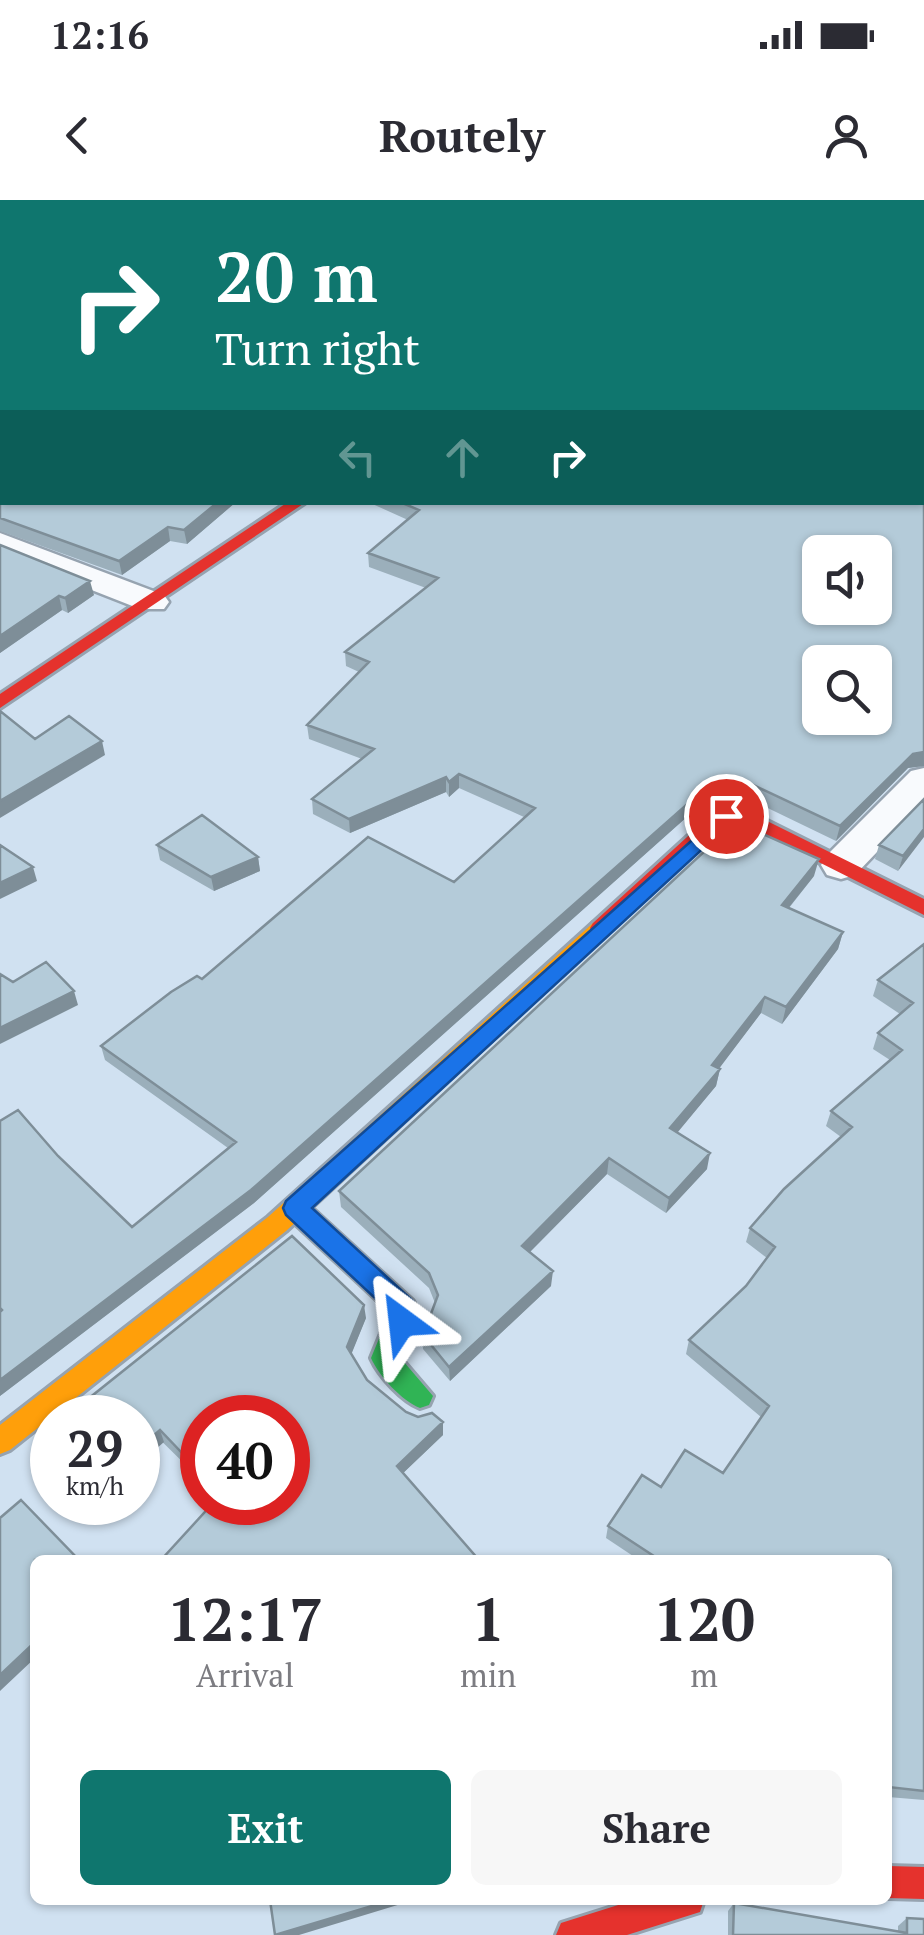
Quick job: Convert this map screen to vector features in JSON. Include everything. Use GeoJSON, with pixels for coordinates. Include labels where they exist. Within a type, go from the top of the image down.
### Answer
{"type":"FeatureCollection","features":[{"type":"Feature","properties":{"kind":"street"},"geometry":{"type":"LineString","coordinates":[[0,702],[294,505]]}},
{"type":"Feature","properties":{"kind":"street"},"geometry":{"type":"LineString","coordinates":[[0,543],[152,602]]}},
{"type":"Feature","properties":{"kind":"street"},"geometry":{"type":"LineString","coordinates":[[852,871],[924,780]]}},
{"type":"Feature","properties":{"kind":"street"},"geometry":{"type":"LineString","coordinates":[[0,1440],[295,1208],[717,821],[745,818],[924,908]]}},
{"type":"Feature","properties":{"kind":"street"},"geometry":{"type":"LineString","coordinates":[[295,1208],[404,1309],[384,1358],[420,1396]]}},
{"type":"Feature","properties":{"kind":"street"},"geometry":{"type":"LineString","coordinates":[[892,1882],[924,1883]]}},
{"type":"Feature","properties":{"kind":"street"},"geometry":{"type":"LineString","coordinates":[[573,1935],[672,1905]]}},
{"type":"Feature","properties":{"kind":"building"},"geometry":{"type":"Polygon","coordinates":[[[0,505],[214,505],[184,530],[168,527],[119,561],[0,518],[0,505]]]}},
{"type":"Feature","properties":{"kind":"building"},"geometry":{"type":"Polygon","coordinates":[[[407,505],[924,505],[924,752],[913,754],[840,826],[749,783],[700,793],[251,1190],[0,1380],[0,1121],[18,1110],[58,1156],[132,1227],[236,1142],[101,1046],[171,992],[197,976],[202,979],[368,837],[454,882],[535,808],[459,774],[449,782],[446,777],[349,819],[312,799],[374,749],[307,725],[369,662],[345,652],[438,578],[368,553],[419,510],[407,505]]]}},
{"type":"Feature","properties":{"kind":"building"},"geometry":{"type":"Polygon","coordinates":[[[0,545],[90,581],[65,598],[59,596],[0,636],[0,545]]]}},
{"type":"Feature","properties":{"kind":"building"},"geometry":{"type":"Polygon","coordinates":[[[0,711],[35,739],[69,716],[102,741],[0,801],[0,711]]]}},
{"type":"Feature","properties":{"kind":"building"},"geometry":{"type":"Polygon","coordinates":[[[924,799],[924,829],[903,856],[879,845],[924,799]]]}},
{"type":"Feature","properties":{"kind":"building"},"geometry":{"type":"Polygon","coordinates":[[[202,815],[258,857],[211,877],[157,845],[202,815]]]}},
{"type":"Feature","properties":{"kind":"building"},"geometry":{"type":"Polygon","coordinates":[[[736,822],[819,859],[782,905],[843,932],[786,1007],[765,997],[712,1065],[720,1069],[670,1128],[710,1153],[669,1198],[609,1158],[522,1246],[553,1271],[449,1367],[423,1335],[438,1295],[429,1273],[339,1191],[736,822]]]}},
{"type":"Feature","properties":{"kind":"building"},"geometry":{"type":"Polygon","coordinates":[[[0,845],[33,867],[0,883],[0,845]]]}},
{"type":"Feature","properties":{"kind":"building"},"geometry":{"type":"Polygon","coordinates":[[[924,944],[924,1791],[892,1787],[892,1555],[652,1555],[608,1526],[642,1475],[661,1487],[685,1450],[723,1473],[769,1406],[689,1340],[746,1286],[775,1247],[750,1228],[784,1189],[852,1127],[831,1111],[902,1050],[878,1033],[913,1003],[878,980],[924,944]]]}},
{"type":"Feature","properties":{"kind":"building"},"geometry":{"type":"Polygon","coordinates":[[[46,962],[74,991],[0,1028],[0,974],[13,982],[46,962]]]}},
{"type":"Feature","properties":{"kind":"building"},"geometry":{"type":"Polygon","coordinates":[[[292,1236],[364,1305],[347,1347],[367,1380],[406,1412],[418,1417],[432,1413],[443,1422],[397,1466],[475,1555],[166,1555],[193,1525],[310,1525],[310,1395],[180,1395],[180,1451],[160,1430],[160,1395],[93,1395],[292,1236]]]}},
{"type":"Feature","properties":{"kind":"building"},"geometry":{"type":"Polygon","coordinates":[[[21,1500],[30,1509],[30,1525],[45,1525],[74,1555],[30,1555],[30,1647],[0,1675],[0,1518],[21,1500]]]}},
{"type":"Feature","properties":{"kind":"building"},"geometry":{"type":"Polygon","coordinates":[[[271,1905],[375,1905],[275,1935],[271,1905]]]}},
{"type":"Feature","properties":{"kind":"building"},"geometry":{"type":"Polygon","coordinates":[[[734,1905],[907,1933],[907,1918],[924,1919],[924,1935],[733,1935],[734,1905]]]}},
{"type":"Feature","properties":{"kind":"traffic: fast"},"geometry":{"type":"LineString","coordinates":[[295,1208],[404,1309],[384,1358],[420,1396]]}},
{"type":"Feature","properties":{"kind":"traffic: slow"},"geometry":{"type":"LineString","coordinates":[[0,1441],[277,1224],[600,928]]}},
{"type":"Feature","properties":{"kind":"traffic: jam"},"geometry":{"type":"LineString","coordinates":[[0,702],[295,505]]}},
{"type":"Feature","properties":{"kind":"traffic: jam"},"geometry":{"type":"LineString","coordinates":[[600,928],[717,821],[745,817],[924,908]]}},
{"type":"Feature","properties":{"kind":"traffic: jam"},"geometry":{"type":"LineString","coordinates":[[892,1882],[924,1883]]}},
{"type":"Feature","properties":{"kind":"traffic: jam"},"geometry":{"type":"LineString","coordinates":[[573,1935],[672,1905]]}},
{"type":"Feature","properties":{"kind":"route"},"geometry":{"type":"LineString","coordinates":[[402,1322],[404,1309],[380,1283],[295,1208],[726,816]]}}]}
